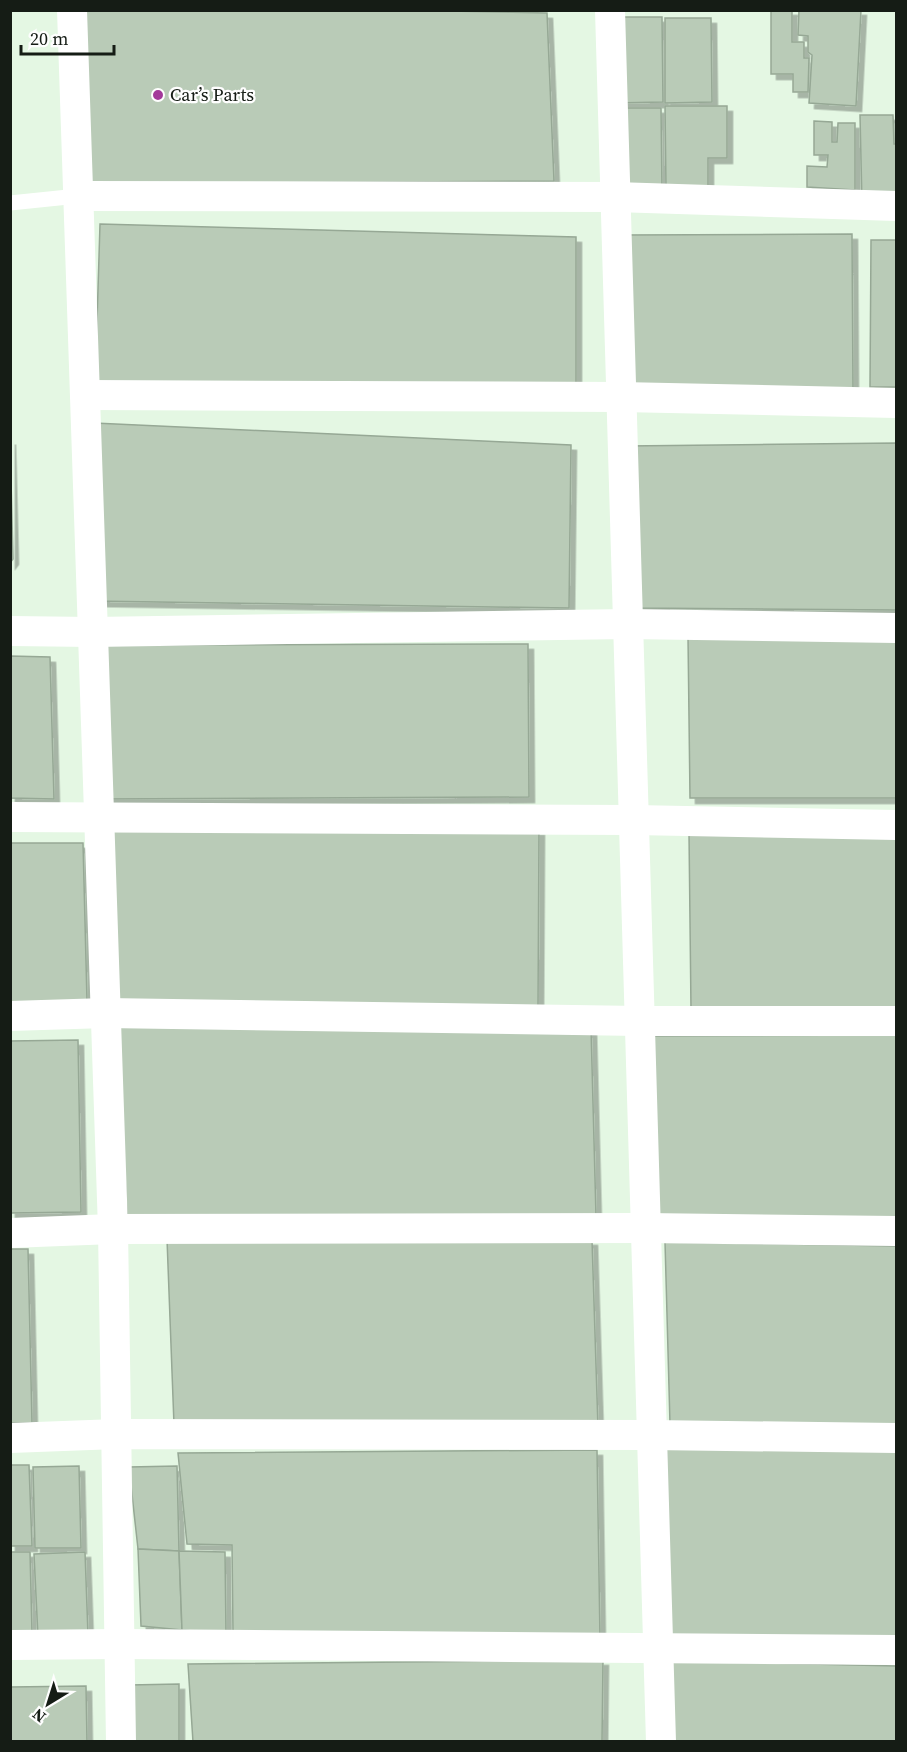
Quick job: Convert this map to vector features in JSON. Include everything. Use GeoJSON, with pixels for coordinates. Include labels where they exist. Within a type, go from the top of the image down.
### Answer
{"type":"FeatureCollection","features":[{"type":"Feature","properties":{"kind":"street"},"geometry":{"type":"LineString","coordinates":[[72,10],[113,1229],[121,1742]]}},
{"type":"Feature","properties":{"kind":"street"},"geometry":{"type":"LineString","coordinates":[[610,10],[661,1742]]}},
{"type":"Feature","properties":{"kind":"street"},"geometry":{"type":"LineString","coordinates":[[78,196],[615,197],[897,206]]}},
{"type":"Feature","properties":{"kind":"street"},"geometry":{"type":"LineString","coordinates":[[85,395],[621,397],[897,403]]}},
{"type":"Feature","properties":{"kind":"street"},"geometry":{"type":"LineString","coordinates":[[10,631],[93,632],[628,624],[897,628]]}},
{"type":"Feature","properties":{"kind":"street"},"geometry":{"type":"LineString","coordinates":[[10,816],[634,820],[897,825]]}},
{"type":"Feature","properties":{"kind":"street"},"geometry":{"type":"LineString","coordinates":[[10,1016],[106,1013],[639,1022],[897,1021]]}},
{"type":"Feature","properties":{"kind":"street"},"geometry":{"type":"LineString","coordinates":[[10,1233],[113,1229],[645,1228],[897,1231]]}},
{"type":"Feature","properties":{"kind":"street"},"geometry":{"type":"LineString","coordinates":[[10,1438],[117,1434],[897,1438]]}},
{"type":"Feature","properties":{"kind":"street"},"geometry":{"type":"LineString","coordinates":[[10,1645],[897,1650]]}},
{"type":"Feature","properties":{"kind":"lane"},"geometry":{"type":"LineString","coordinates":[[10,203],[78,196]]}},
{"type":"Feature","properties":{"kind":"building"},"geometry":{"type":"Polygon","coordinates":[[[80,10],[399,10],[547,13],[554,181],[88,184],[80,10]]]}},
{"type":"Feature","properties":{"kind":"building"},"geometry":{"type":"Polygon","coordinates":[[[771,10],[792,10],[792,42],[804,42],[804,58],[809,58],[808,92],[793,92],[793,74],[771,74],[771,10]]]}},
{"type":"Feature","properties":{"kind":"building"},"geometry":{"type":"Polygon","coordinates":[[[799,10],[861,10],[856,106],[809,103],[812,55],[808,52],[808,36],[798,35],[799,10]]]}},
{"type":"Feature","properties":{"kind":"building"},"geometry":{"type":"Polygon","coordinates":[[[612,17],[662,17],[663,102],[614,103],[612,17]]]}},
{"type":"Feature","properties":{"kind":"building"},"geometry":{"type":"Polygon","coordinates":[[[665,18],[711,18],[712,102],[665,103],[665,18]]]}},
{"type":"Feature","properties":{"kind":"building"},"geometry":{"type":"Polygon","coordinates":[[[665,106],[727,106],[727,158],[708,158],[708,187],[666,187],[665,106]]]}},
{"type":"Feature","properties":{"kind":"building"},"geometry":{"type":"Polygon","coordinates":[[[615,108],[661,108],[662,191],[615,192],[615,108]]]}},
{"type":"Feature","properties":{"kind":"building"},"geometry":{"type":"Polygon","coordinates":[[[860,115],[893,115],[894,144],[896,144],[896,203],[862,204],[860,115]]]}},
{"type":"Feature","properties":{"kind":"building"},"geometry":{"type":"Polygon","coordinates":[[[814,121],[832,122],[832,142],[837,142],[838,123],[855,123],[855,190],[807,187],[807,166],[827,167],[828,155],[814,155],[814,121]]]}},
{"type":"Feature","properties":{"kind":"building"},"geometry":{"type":"Polygon","coordinates":[[[100,224],[576,237],[576,391],[95,387],[100,224]]]}},
{"type":"Feature","properties":{"kind":"building"},"geometry":{"type":"Polygon","coordinates":[[[852,234],[853,388],[623,390],[621,235],[852,234]]]}},
{"type":"Feature","properties":{"kind":"building"},"geometry":{"type":"Polygon","coordinates":[[[871,240],[896,240],[896,387],[870,387],[871,240]]]}},
{"type":"Feature","properties":{"kind":"building"},"geometry":{"type":"Polygon","coordinates":[[[94,423],[571,445],[569,608],[93,601],[94,423]]]}},
{"type":"Feature","properties":{"kind":"building"},"geometry":{"type":"Polygon","coordinates":[[[10,439],[13,559],[10,563],[10,439]]]}},
{"type":"Feature","properties":{"kind":"building"},"geometry":{"type":"Polygon","coordinates":[[[896,443],[896,610],[634,608],[626,446],[896,443]]]}},
{"type":"Feature","properties":{"kind":"building"},"geometry":{"type":"Polygon","coordinates":[[[688,637],[896,641],[896,798],[690,798],[688,637]]]}},
{"type":"Feature","properties":{"kind":"building"},"geometry":{"type":"Polygon","coordinates":[[[528,644],[529,797],[99,799],[98,645],[528,644]]]}},
{"type":"Feature","properties":{"kind":"building"},"geometry":{"type":"Polygon","coordinates":[[[10,656],[50,657],[54,799],[10,798],[10,656]]]}},
{"type":"Feature","properties":{"kind":"building"},"geometry":{"type":"Polygon","coordinates":[[[105,828],[539,830],[538,1007],[118,1007],[105,828]]]}},
{"type":"Feature","properties":{"kind":"building"},"geometry":{"type":"Polygon","coordinates":[[[689,833],[896,838],[896,1010],[691,1010],[689,833]]]}},
{"type":"Feature","properties":{"kind":"building"},"geometry":{"type":"Polygon","coordinates":[[[10,843],[83,843],[87,1001],[10,1003],[10,843]]]}},
{"type":"Feature","properties":{"kind":"building"},"geometry":{"type":"Polygon","coordinates":[[[117,1022],[591,1028],[596,1216],[127,1216],[117,1022]]]}},
{"type":"Feature","properties":{"kind":"building"},"geometry":{"type":"Polygon","coordinates":[[[896,1035],[896,1219],[658,1217],[644,1036],[896,1035]]]}},
{"type":"Feature","properties":{"kind":"building"},"geometry":{"type":"Polygon","coordinates":[[[78,1040],[81,1212],[10,1213],[10,1041],[78,1040]]]}},
{"type":"Feature","properties":{"kind":"building"},"geometry":{"type":"Polygon","coordinates":[[[167,1239],[592,1240],[598,1428],[174,1425],[167,1239]]]}},
{"type":"Feature","properties":{"kind":"building"},"geometry":{"type":"Polygon","coordinates":[[[665,1242],[896,1246],[896,1426],[670,1424],[665,1242]]]}},
{"type":"Feature","properties":{"kind":"building"},"geometry":{"type":"Polygon","coordinates":[[[10,1249],[28,1249],[32,1423],[10,1423],[10,1249]]]}},
{"type":"Feature","properties":{"kind":"building"},"geometry":{"type":"Polygon","coordinates":[[[657,1448],[896,1449],[896,1639],[670,1640],[657,1448]]]}},
{"type":"Feature","properties":{"kind":"building"},"geometry":{"type":"Polygon","coordinates":[[[597,1450],[600,1638],[233,1632],[232,1545],[187,1544],[178,1453],[597,1450]]]}},
{"type":"Feature","properties":{"kind":"building"},"geometry":{"type":"Polygon","coordinates":[[[10,1465],[29,1465],[32,1546],[10,1546],[10,1465]]]}},
{"type":"Feature","properties":{"kind":"building"},"geometry":{"type":"Polygon","coordinates":[[[79,1466],[81,1548],[35,1548],[33,1467],[79,1466]]]}},
{"type":"Feature","properties":{"kind":"building"},"geometry":{"type":"Polygon","coordinates":[[[177,1466],[179,1551],[138,1549],[129,1467],[177,1466]]]}},
{"type":"Feature","properties":{"kind":"building"},"geometry":{"type":"Polygon","coordinates":[[[138,1549],[179,1551],[182,1630],[141,1626],[138,1549]]]}},
{"type":"Feature","properties":{"kind":"building"},"geometry":{"type":"Polygon","coordinates":[[[179,1551],[225,1552],[226,1634],[182,1630],[179,1551]]]}},
{"type":"Feature","properties":{"kind":"building"},"geometry":{"type":"Polygon","coordinates":[[[10,1552],[30,1552],[32,1633],[10,1633],[10,1552]]]}},
{"type":"Feature","properties":{"kind":"building"},"geometry":{"type":"Polygon","coordinates":[[[85,1552],[88,1635],[38,1637],[34,1554],[85,1552]]]}},
{"type":"Feature","properties":{"kind":"building"},"geometry":{"type":"Polygon","coordinates":[[[603,1660],[602,1742],[193,1742],[188,1664],[603,1660]]]}},
{"type":"Feature","properties":{"kind":"building"},"geometry":{"type":"Polygon","coordinates":[[[672,1661],[896,1666],[896,1742],[673,1742],[672,1661]]]}},
{"type":"Feature","properties":{"kind":"building"},"geometry":{"type":"Polygon","coordinates":[[[179,1684],[179,1742],[130,1742],[129,1685],[179,1684]]]}},
{"type":"Feature","properties":{"kind":"building"},"geometry":{"type":"Polygon","coordinates":[[[86,1686],[87,1742],[10,1742],[10,1687],[86,1686]]]}},
{"type":"Feature","properties":{"kind":"place","name":"Car’s Parts"},"geometry":{"type":"Point","coordinates":[158,95]}}]}
